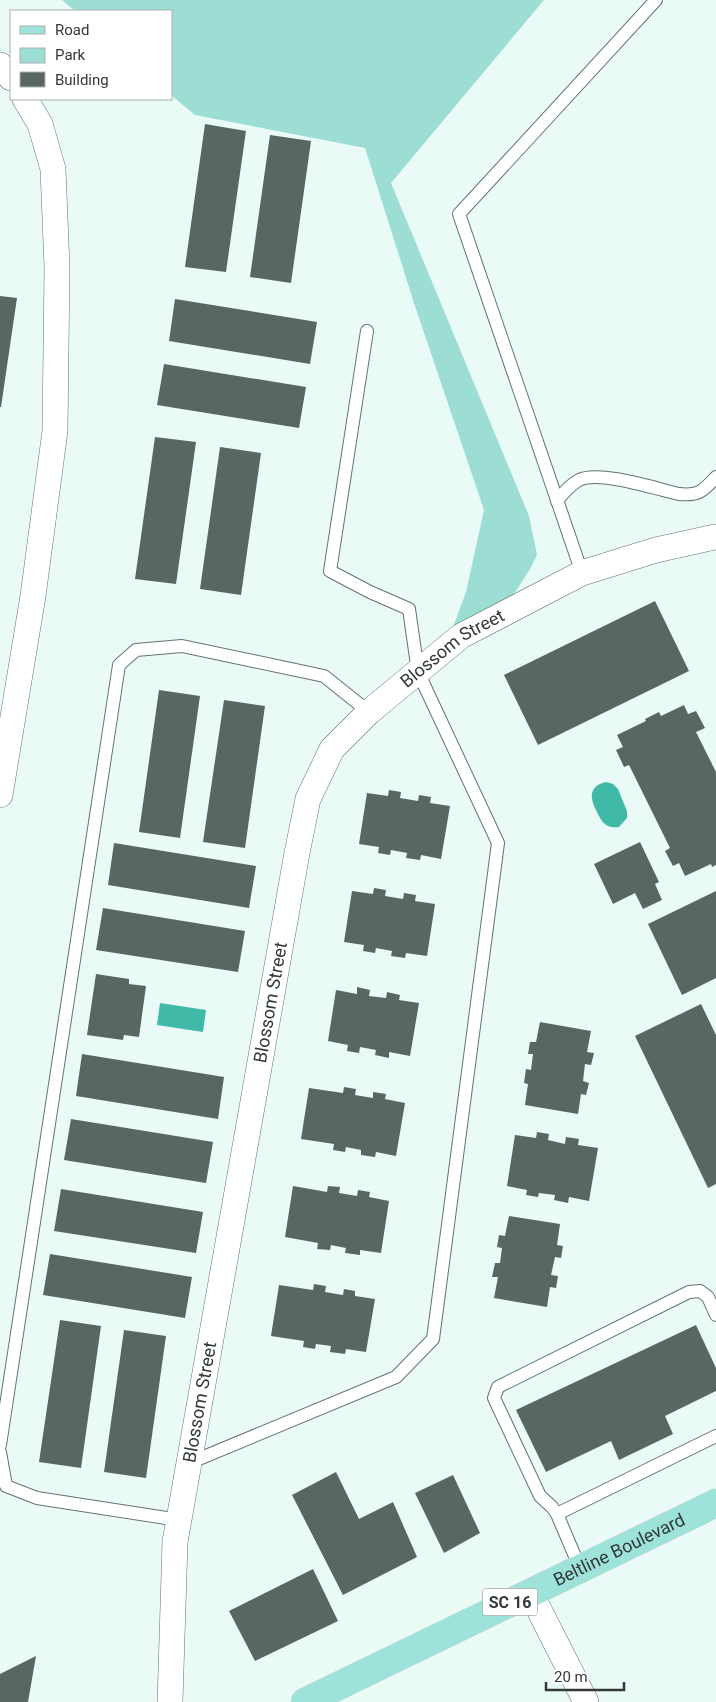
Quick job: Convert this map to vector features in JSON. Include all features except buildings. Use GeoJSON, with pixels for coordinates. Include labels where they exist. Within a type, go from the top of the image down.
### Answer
{"type":"FeatureCollection","features":[{"type":"Feature","properties":{"kind":"main road","name":"Beltline Boulevard"},"geometry":{"type":"LineString","coordinates":[[305,1702],[716,1503]]}},
{"type":"Feature","properties":{"kind":"street"},"geometry":{"type":"LineString","coordinates":[[0,65],[10,77]]}},
{"type":"Feature","properties":{"kind":"street"},"geometry":{"type":"LineString","coordinates":[[0,794],[33,596],[55,431],[57,267],[53,169],[40,124],[26,100]]}},
{"type":"Feature","properties":{"kind":"street","name":"Blossom Street"},"geometry":{"type":"LineString","coordinates":[[170,1702],[176,1542],[179,1520],[296,853],[308,800],[332,749],[369,712],[462,636],[582,573],[656,550],[716,539]]}},
{"type":"Feature","properties":{"kind":"street"},"geometry":{"type":"LineString","coordinates":[[530,1592],[586,1702]]}},
{"type":"Feature","properties":{"kind":"lane"},"geometry":{"type":"LineString","coordinates":[[582,573],[459,214],[656,0]]}},
{"type":"Feature","properties":{"kind":"lane"},"geometry":{"type":"LineString","coordinates":[[189,1463],[396,1378],[433,1339],[498,843],[418,672],[409,609],[370,592],[330,571],[367,332]]}},
{"type":"Feature","properties":{"kind":"lane"},"geometry":{"type":"LineString","coordinates":[[557,501],[566,489],[581,479],[603,477],[621,479],[679,494],[695,495],[705,489],[716,477]]}},
{"type":"Feature","properties":{"kind":"lane"},"geometry":{"type":"LineString","coordinates":[[0,1446],[119,666],[136,650],[182,646],[324,676],[369,712]]}},
{"type":"Feature","properties":{"kind":"lane"},"geometry":{"type":"LineString","coordinates":[[580,1568],[557,1514],[552,1506],[540,1496],[494,1398],[498,1387],[689,1292],[700,1291],[708,1297],[716,1315]]}},
{"type":"Feature","properties":{"kind":"lane"},"geometry":{"type":"LineString","coordinates":[[557,1514],[716,1436]]}},
{"type":"Feature","properties":{"kind":"lane"},"geometry":{"type":"LineString","coordinates":[[0,1452],[6,1486],[37,1498],[179,1520]]}},
{"type":"Feature","properties":{"kind":"green space"},"geometry":{"type":"Polygon","coordinates":[[[62,0],[544,0],[391,183],[529,516],[537,555],[514,594],[452,630],[466,592],[484,510],[414,303],[365,148],[195,115],[172,96],[172,10],[74,10],[62,0]]]}},
{"type":"Feature","properties":{"kind":"shaded area"},"geometry":{"type":"Polygon","coordinates":[[[606,782],[613,784],[618,789],[627,811],[627,818],[619,827],[610,827],[602,821],[592,800],[594,789],[606,782]]]}},
{"type":"Feature","properties":{"kind":"shaded area"},"geometry":{"type":"Polygon","coordinates":[[[160,1003],[206,1010],[203,1032],[157,1025],[160,1003]]]}}]}
